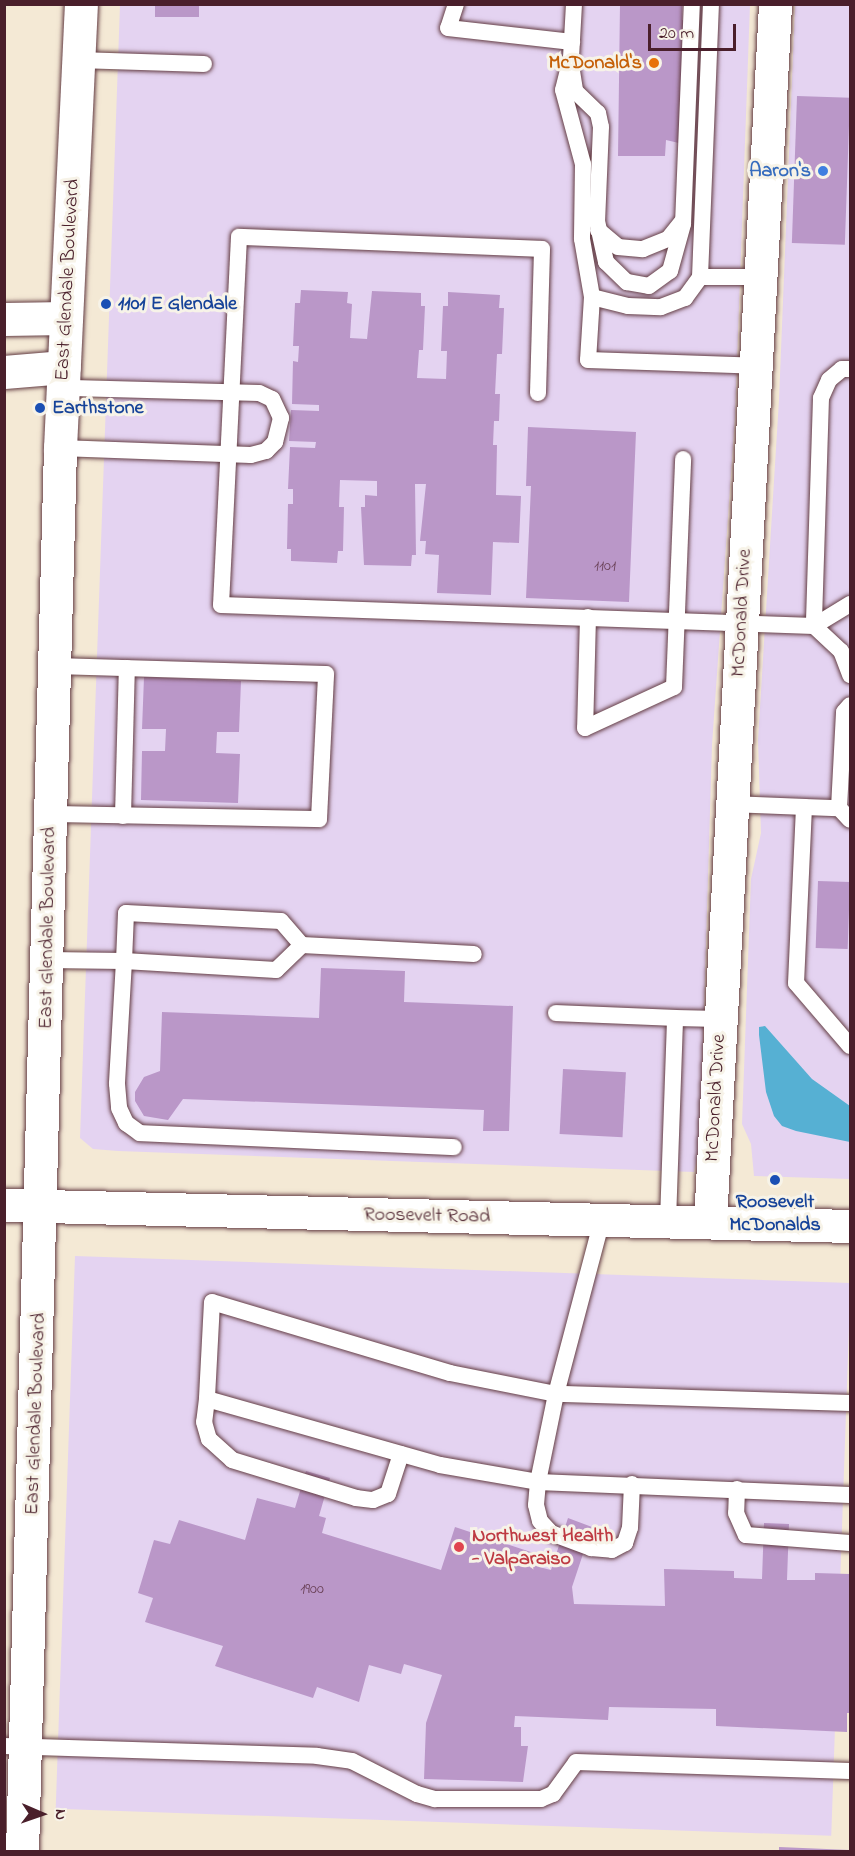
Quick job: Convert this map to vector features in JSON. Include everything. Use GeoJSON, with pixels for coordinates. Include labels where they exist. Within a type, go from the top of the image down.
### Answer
{"type":"FeatureCollection","features":[{"type":"Feature","properties":{"kind":"street","name":"East Glendale Boulevard"},"geometry":{"type":"LineString","coordinates":[[22,1851],[15,1746],[42,1206],[60,448],[81,4]]}},
{"type":"Feature","properties":{"kind":"street","name":"McDonald Drive"},"geometry":{"type":"LineString","coordinates":[[710,1221],[776,4]]}},
{"type":"Feature","properties":{"kind":"street"},"geometry":{"type":"LineString","coordinates":[[4,319],[66,318]]}},
{"type":"Feature","properties":{"kind":"street"},"geometry":{"type":"LineString","coordinates":[[4,372],[63,377]]}},
{"type":"Feature","properties":{"kind":"street","name":"Roosevelt Road"},"geometry":{"type":"LineString","coordinates":[[4,1205],[850,1226]]}},
{"type":"Feature","properties":{"kind":"lane"},"geometry":{"type":"LineString","coordinates":[[456,4],[448,28],[571,50]]}},
{"type":"Feature","properties":{"kind":"lane"},"geometry":{"type":"LineString","coordinates":[[574,4],[571,50],[563,90],[583,164],[582,239],[592,297],[588,360],[756,366]]}},
{"type":"Feature","properties":{"kind":"lane"},"geometry":{"type":"LineString","coordinates":[[582,239],[627,282],[649,286],[658,281],[674,262],[683,220],[692,4]]}},
{"type":"Feature","properties":{"kind":"lane"},"geometry":{"type":"LineString","coordinates":[[592,297],[628,306],[660,306],[685,298],[700,277],[711,4]]}},
{"type":"Feature","properties":{"kind":"lane"},"geometry":{"type":"LineString","coordinates":[[571,50],[575,91],[598,113],[601,127],[598,230],[606,262]]}},
{"type":"Feature","properties":{"kind":"lane"},"geometry":{"type":"LineString","coordinates":[[78,60],[204,64]]}},
{"type":"Feature","properties":{"kind":"lane"},"geometry":{"type":"LineString","coordinates":[[598,230],[618,247],[643,249],[668,239],[683,220]]}},
{"type":"Feature","properties":{"kind":"lane"},"geometry":{"type":"LineString","coordinates":[[538,393],[542,249],[239,237],[221,605],[814,626],[850,604]]}},
{"type":"Feature","properties":{"kind":"lane"},"geometry":{"type":"LineString","coordinates":[[700,277],[760,277]]}},
{"type":"Feature","properties":{"kind":"lane"},"geometry":{"type":"LineString","coordinates":[[850,369],[842,369],[829,380],[821,398],[814,626],[841,651],[850,675]]}},
{"type":"Feature","properties":{"kind":"lane"},"geometry":{"type":"LineString","coordinates":[[60,448],[229,455],[266,451],[275,442],[281,418],[272,399],[260,393],[63,377]]}},
{"type":"Feature","properties":{"kind":"lane"},"geometry":{"type":"LineString","coordinates":[[588,617],[585,728],[674,687],[683,459]]}},
{"type":"Feature","properties":{"kind":"lane"},"geometry":{"type":"LineString","coordinates":[[50,814],[319,819],[326,674],[55,666]]}},
{"type":"Feature","properties":{"kind":"lane"},"geometry":{"type":"LineString","coordinates":[[123,816],[127,668]]}},
{"type":"Feature","properties":{"kind":"lane"},"geometry":{"type":"LineString","coordinates":[[732,804],[804,807],[845,814],[844,712],[850,705]]}},
{"type":"Feature","properties":{"kind":"lane"},"geometry":{"type":"LineString","coordinates":[[804,807],[796,983],[850,1046]]}},
{"type":"Feature","properties":{"kind":"lane"},"geometry":{"type":"LineString","coordinates":[[454,1147],[140,1133],[126,1123],[119,1108],[117,1084],[126,913],[281,921],[302,945],[474,954]]}},
{"type":"Feature","properties":{"kind":"lane"},"geometry":{"type":"LineString","coordinates":[[47,960],[276,970],[302,945]]}},
{"type":"Feature","properties":{"kind":"lane"},"geometry":{"type":"LineString","coordinates":[[556,1013],[720,1019]]}},
{"type":"Feature","properties":{"kind":"lane"},"geometry":{"type":"LineString","coordinates":[[668,1221],[675,1017]]}},
{"type":"Feature","properties":{"kind":"lane"},"geometry":{"type":"LineString","coordinates":[[602,1220],[556,1394],[538,1482],[538,1513],[551,1533],[591,1548],[612,1550],[625,1543],[630,1528],[632,1484]]}},
{"type":"Feature","properties":{"kind":"lane"},"geometry":{"type":"LineString","coordinates":[[401,1454],[388,1494],[373,1500],[356,1498],[232,1460],[209,1439],[204,1422],[212,1302],[439,1370],[556,1394],[850,1403]]}},
{"type":"Feature","properties":{"kind":"lane"},"geometry":{"type":"LineString","coordinates":[[207,1399],[401,1454],[538,1482],[632,1484],[850,1495]]}},
{"type":"Feature","properties":{"kind":"lane"},"geometry":{"type":"LineString","coordinates":[[737,1489],[736,1513],[746,1534],[850,1543]]}},
{"type":"Feature","properties":{"kind":"lane"},"geometry":{"type":"LineString","coordinates":[[15,1746],[317,1756],[352,1761],[417,1794],[435,1799],[541,1799],[553,1794],[576,1762],[850,1771]]}},
{"type":"Feature","properties":{"kind":"shaded area"},"geometry":{"type":"Polygon","coordinates":[[[120,5],[750,5],[735,417],[712,745],[700,1143],[694,1172],[118,1151],[93,1149],[80,1138],[120,5]]]}},
{"type":"Feature","properties":{"kind":"shaded area"},"geometry":{"type":"Polygon","coordinates":[[[795,5],[850,5],[850,1179],[754,1176],[751,1144],[742,1124],[751,879],[761,833],[758,740],[779,400],[795,5]]]}},
{"type":"Feature","properties":{"kind":"shaded area","name":"Northwest Health - Valparaiso"},"geometry":{"type":"Polygon","coordinates":[[[75,1256],[850,1283],[831,1836],[56,1809],[75,1256]]]}},
{"type":"Feature","properties":{"kind":"water"},"geometry":{"type":"Polygon","coordinates":[[[765,1026],[812,1079],[850,1106],[850,1142],[796,1131],[782,1126],[774,1116],[766,1092],[759,1035],[759,1027],[765,1026]]]}},
{"type":"Feature","properties":{"kind":"building"},"geometry":{"type":"Polygon","coordinates":[[[155,4],[199,4],[199,17],[155,17],[155,4]]]}},
{"type":"Feature","properties":{"kind":"building","name":"McDonald's"},"geometry":{"type":"Polygon","coordinates":[[[620,4],[682,4],[682,20],[691,21],[683,144],[666,140],[665,156],[618,156],[620,4]]]}},
{"type":"Feature","properties":{"kind":"building","name":"Aaron's"},"geometry":{"type":"Polygon","coordinates":[[[797,96],[850,98],[845,245],[792,243],[797,96]]]}},
{"type":"Feature","properties":{"kind":"building"},"geometry":{"type":"Polygon","coordinates":[[[301,290],[348,292],[347,303],[352,304],[350,338],[367,339],[372,291],[421,293],[421,306],[425,306],[423,350],[419,350],[417,378],[446,379],[447,351],[441,351],[443,306],[448,306],[448,292],[500,295],[499,308],[504,308],[502,354],[497,354],[495,394],[500,394],[499,421],[494,421],[493,445],[497,445],[496,495],[521,496],[519,543],[493,542],[491,595],[437,593],[439,555],[425,554],[426,541],[420,541],[426,484],[415,484],[416,555],[412,555],[411,566],[364,565],[361,507],[365,507],[365,495],[377,496],[377,481],[340,480],[339,507],[344,507],[343,551],[338,551],[337,563],[291,561],[291,549],[287,549],[288,504],[293,504],[293,489],[288,489],[290,447],[315,448],[316,442],[289,441],[291,410],[319,411],[319,405],[292,404],[293,361],[298,362],[299,346],[293,346],[295,303],[300,303],[301,290]]]}},
{"type":"Feature","properties":{"kind":"building"},"geometry":{"type":"Polygon","coordinates":[[[528,427],[636,432],[629,602],[526,598],[531,486],[526,486],[528,427]]]}},
{"type":"Feature","properties":{"kind":"building"},"geometry":{"type":"Polygon","coordinates":[[[144,677],[241,681],[239,732],[217,732],[216,753],[240,754],[238,803],[141,800],[142,751],[165,751],[166,729],[142,729],[144,677]]]}},
{"type":"Feature","properties":{"kind":"building"},"geometry":{"type":"Polygon","coordinates":[[[818,881],[850,882],[848,949],[816,948],[818,881]]]}},
{"type":"Feature","properties":{"kind":"building"},"geometry":{"type":"Polygon","coordinates":[[[321,968],[405,971],[404,1002],[513,1006],[509,1131],[483,1131],[484,1110],[183,1099],[168,1120],[144,1116],[135,1101],[135,1092],[144,1077],[160,1071],[162,1012],[319,1018],[321,968]]]}},
{"type":"Feature","properties":{"kind":"building"},"geometry":{"type":"Polygon","coordinates":[[[563,1069],[626,1072],[623,1137],[560,1134],[563,1069]]]}},
{"type":"Feature","properties":{"kind":"building"},"geometry":{"type":"Polygon","coordinates":[[[306,1471],[330,1478],[319,1516],[326,1518],[322,1533],[441,1570],[455,1527],[543,1556],[539,1567],[551,1570],[568,1518],[592,1527],[572,1587],[574,1604],[665,1606],[664,1569],[734,1571],[734,1578],[762,1579],[764,1523],[789,1524],[787,1580],[815,1580],[815,1573],[850,1574],[850,1713],[847,1713],[847,1732],[716,1726],[716,1709],[609,1707],[608,1720],[515,1716],[514,1727],[521,1727],[521,1746],[528,1746],[523,1782],[424,1779],[426,1723],[442,1675],[404,1664],[401,1674],[369,1665],[359,1702],[317,1687],[313,1698],[215,1666],[223,1646],[145,1622],[153,1598],[138,1593],[154,1540],[170,1544],[179,1520],[245,1540],[257,1498],[295,1508],[306,1471]]]}},
{"type":"Feature","properties":{"kind":"building"},"geometry":{"type":"Polygon","coordinates":[[[779,1847],[850,1850],[850,1851],[779,1851],[779,1847]]]}},
{"type":"Feature","properties":{"kind":"place","name":"McDonald's"},"geometry":{"type":"Point","coordinates":[654,63]}},
{"type":"Feature","properties":{"kind":"place","name":"Aaron's"},"geometry":{"type":"Point","coordinates":[823,171]}},
{"type":"Feature","properties":{"kind":"place","name":"1101 E Glendale"},"geometry":{"type":"Point","coordinates":[106,304]}},
{"type":"Feature","properties":{"kind":"place","name":"Earthstone"},"geometry":{"type":"Point","coordinates":[40,408]}},
{"type":"Feature","properties":{"kind":"place","name":"Roosevelt McDonalds"},"geometry":{"type":"Point","coordinates":[775,1180]}},
{"type":"Feature","properties":{"kind":"place","name":"Northwest Health - Valparaiso"},"geometry":{"type":"Point","coordinates":[459,1547]}}]}
